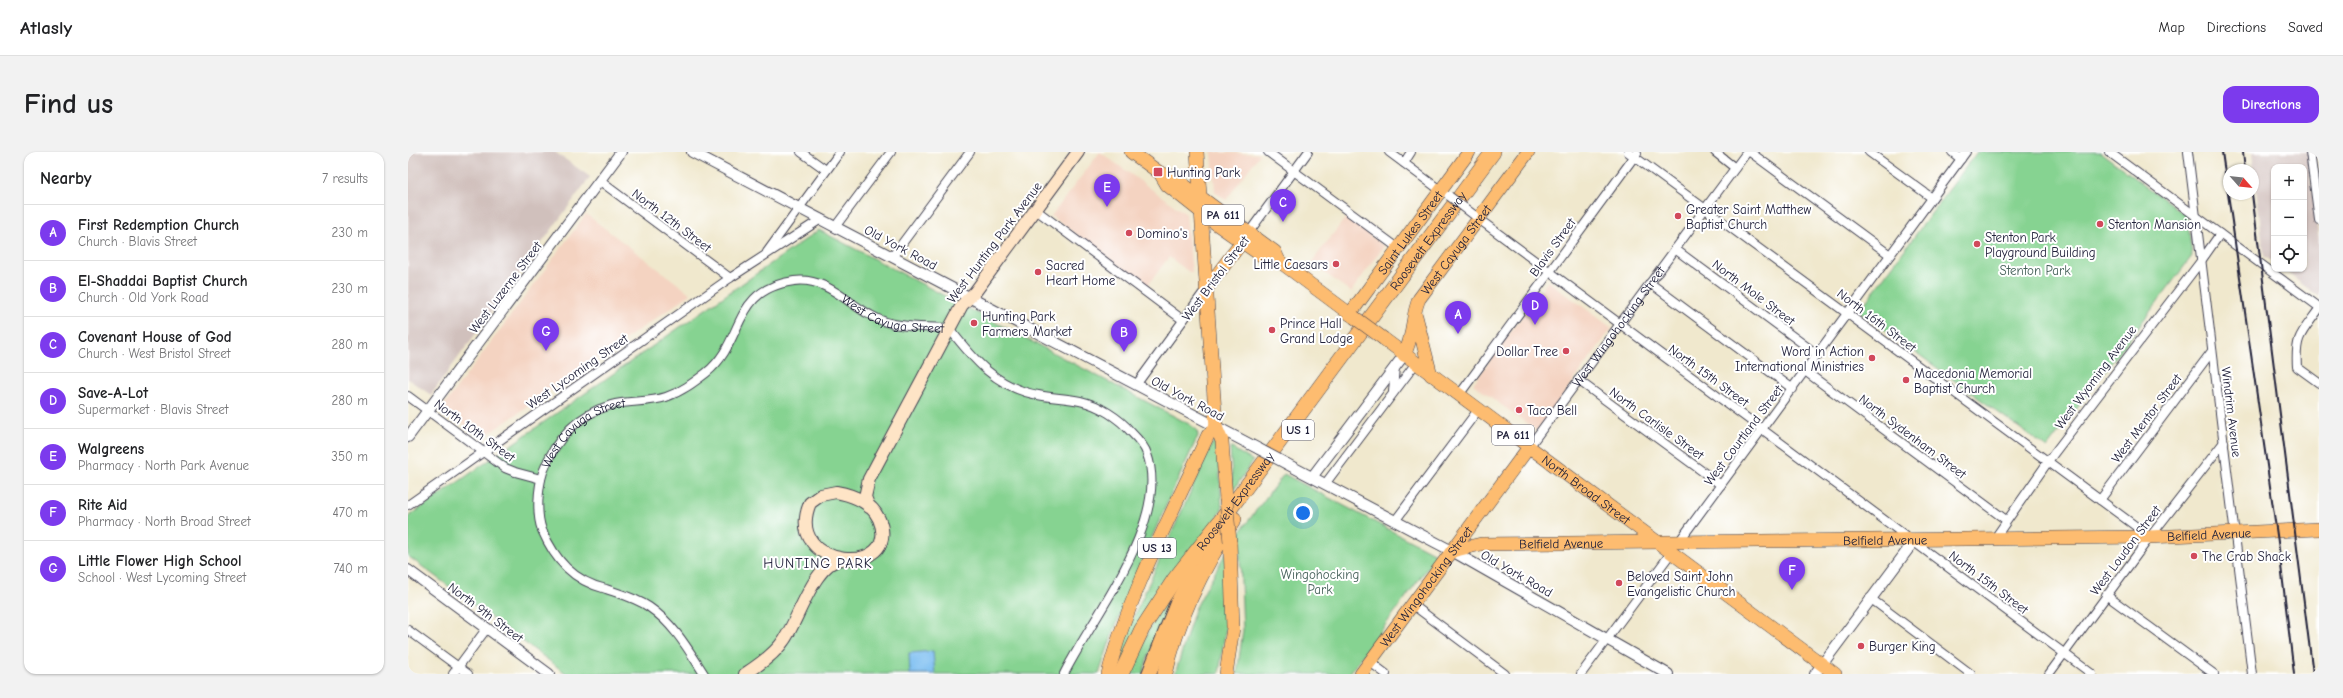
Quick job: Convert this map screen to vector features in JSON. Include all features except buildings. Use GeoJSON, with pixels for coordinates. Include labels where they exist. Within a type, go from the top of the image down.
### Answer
{"type":"FeatureCollection","features":[{"type":"Feature","properties":{"kind":"highway","name":"Roosevelt Expressway"},"geometry":{"type":"LineString","coordinates":[[1149,674],[1167,626],[1188,580],[1226,506],[1493,152]]}},
{"type":"Feature","properties":{"kind":"highway","name":"Roosevelt Expressway"},"geometry":{"type":"LineString","coordinates":[[1165,674],[1173,645],[1188,603],[1220,540],[1258,485],[1504,152]]}},
{"type":"Feature","properties":{"kind":"highway","name":"US 1"},"geometry":{"type":"LineString","coordinates":[[1121,674],[1150,615],[1226,506]]}},
{"type":"Feature","properties":{"kind":"main road","name":"West Hunting Park Avenue"},"geometry":{"type":"LineString","coordinates":[[820,573],[821,554],[806,533],[805,527],[806,510],[810,503],[815,498],[829,493],[845,494],[857,492],[869,479],[962,305],[1036,210],[1078,152]]}},
{"type":"Feature","properties":{"kind":"main road","name":"North Broad Street"},"geometry":{"type":"LineString","coordinates":[[1131,152],[1160,173],[1173,177],[1200,196],[1268,260],[1279,261],[1658,543]]}},
{"type":"Feature","properties":{"kind":"main road"},"geometry":{"type":"LineString","coordinates":[[1197,152],[1216,427],[1222,441],[1230,542],[1233,628],[1226,674]]}},
{"type":"Feature","properties":{"kind":"main road","name":"Saint Lukes Street"},"geometry":{"type":"LineString","coordinates":[[1352,315],[1398,248],[1445,194],[1469,152]]}},
{"type":"Feature","properties":{"kind":"main road","name":"West Cayuga Street"},"geometry":{"type":"LineString","coordinates":[[1404,354],[1410,341],[1416,305],[1476,217],[1528,152]]}},
{"type":"Feature","properties":{"kind":"main road","name":"North Broad Street"},"geometry":{"type":"LineString","coordinates":[[1160,173],[1167,185],[1201,212],[1245,237]]}},
{"type":"Feature","properties":{"kind":"main road","name":"West Bristol Street"},"geometry":{"type":"LineString","coordinates":[[1206,289],[1245,237]]}},
{"type":"Feature","properties":{"kind":"main road"},"geometry":{"type":"LineString","coordinates":[[1416,305],[1417,320],[1431,375]]}},
{"type":"Feature","properties":{"kind":"main road","name":"US 13"},"geometry":{"type":"LineString","coordinates":[[1108,674],[1118,637],[1133,601],[1208,436],[1216,427]]}},
{"type":"Feature","properties":{"kind":"main road","name":"West Wingohocking Street"},"geometry":{"type":"LineString","coordinates":[[1361,674],[1529,447]]}},
{"type":"Feature","properties":{"kind":"main road","name":"West Hunting Park Avenue"},"geometry":{"type":"LineString","coordinates":[[745,674],[760,664],[784,640],[820,573],[835,561],[861,559],[869,555],[878,546],[880,522],[865,497],[869,479]]}},
{"type":"Feature","properties":{"kind":"main road","name":"West Hunting Park Avenue"},"geometry":{"type":"LineString","coordinates":[[845,494],[870,507]]}},
{"type":"Feature","properties":{"kind":"main road","name":"Belfield Avenue"},"geometry":{"type":"LineString","coordinates":[[1452,551],[1481,544],[1658,543],[1675,548],[1995,538],[2150,537],[2319,529]]}},
{"type":"Feature","properties":{"kind":"main road"},"geometry":{"type":"LineString","coordinates":[[815,545],[844,560]]}},
{"type":"Feature","properties":{"kind":"main road"},"geometry":{"type":"LineString","coordinates":[[1675,548],[1819,669],[1835,674]]}},
{"type":"Feature","properties":{"kind":"street","name":"West Luzerne Street"},"geometry":{"type":"LineString","coordinates":[[408,437],[442,394],[621,152]]}},
{"type":"Feature","properties":{"kind":"street","name":"Old York Road"},"geometry":{"type":"LineString","coordinates":[[692,152],[706,156],[821,220],[1452,551],[1668,674]]}},
{"type":"Feature","properties":{"kind":"street"},"geometry":{"type":"LineString","coordinates":[[801,152],[826,170]]}},
{"type":"Feature","properties":{"kind":"street","name":"West Lycoming Street"},"geometry":{"type":"LineString","coordinates":[[761,258],[840,152]]}},
{"type":"Feature","properties":{"kind":"street"},"geometry":{"type":"LineString","coordinates":[[836,227],[891,152]]}},
{"type":"Feature","properties":{"kind":"street"},"geometry":{"type":"LineString","coordinates":[[892,257],[970,152]]}},
{"type":"Feature","properties":{"kind":"street"},"geometry":{"type":"LineString","coordinates":[[1268,152],[1398,248]]}},
{"type":"Feature","properties":{"kind":"street","name":"West Bristol Street"},"geometry":{"type":"LineString","coordinates":[[1245,237],[1308,152]]}},
{"type":"Feature","properties":{"kind":"street","name":"North 15th Street"},"geometry":{"type":"LineString","coordinates":[[1389,152],[1762,430],[1915,540],[2092,674]]}},
{"type":"Feature","properties":{"kind":"street"},"geometry":{"type":"LineString","coordinates":[[1404,163],[1411,152]]}},
{"type":"Feature","properties":{"kind":"street"},"geometry":{"type":"LineString","coordinates":[[1715,152],[1735,168]]}},
{"type":"Feature","properties":{"kind":"street"},"geometry":{"type":"LineString","coordinates":[[1748,152],[1890,255]]}},
{"type":"Feature","properties":{"kind":"street","name":"West Wingohocking Street"},"geometry":{"type":"LineString","coordinates":[[1529,447],[1748,152]]}},
{"type":"Feature","properties":{"kind":"street"},"geometry":{"type":"LineString","coordinates":[[1869,152],[1932,198]]}},
{"type":"Feature","properties":{"kind":"street"},"geometry":{"type":"LineString","coordinates":[[1952,152],[1964,155]]}},
{"type":"Feature","properties":{"kind":"street"},"geometry":{"type":"LineString","coordinates":[[2109,152],[2319,308],[2297,339],[2296,348],[2297,367],[2319,383]]}},
{"type":"Feature","properties":{"kind":"street","name":"Windrim Avenue"},"geometry":{"type":"LineString","coordinates":[[2188,152],[2252,674]]}},
{"type":"Feature","properties":{"kind":"street"},"geometry":{"type":"LineString","coordinates":[[2310,152],[2319,220]]}},
{"type":"Feature","properties":{"kind":"street","name":"North 16th Street"},"geometry":{"type":"LineString","coordinates":[[1633,153],[1705,209],[2150,537]]}},
{"type":"Feature","properties":{"kind":"street","name":"Blavis Street"},"geometry":{"type":"LineString","coordinates":[[1459,395],[1633,153]]}},
{"type":"Feature","properties":{"kind":"street","name":"West Courtland Street"},"geometry":{"type":"LineString","coordinates":[[1581,674],[1793,389],[1964,155]]}},
{"type":"Feature","properties":{"kind":"street","name":"North 12th Street"},"geometry":{"type":"LineString","coordinates":[[600,181],[730,278]]}},
{"type":"Feature","properties":{"kind":"street"},"geometry":{"type":"LineString","coordinates":[[1036,210],[1183,320]]}},
{"type":"Feature","properties":{"kind":"street","name":"West Lycoming Street"},"geometry":{"type":"LineString","coordinates":[[408,505],[730,278],[821,220]]}},
{"type":"Feature","properties":{"kind":"street","name":"West Wyoming Avenue"},"geometry":{"type":"LineString","coordinates":[[1995,538],[2006,520],[2048,462],[2220,234]]}},
{"type":"Feature","properties":{"kind":"street","name":"North Mole Street"},"geometry":{"type":"LineString","coordinates":[[1675,249],[1818,355]]}},
{"type":"Feature","properties":{"kind":"street","name":"West Cayuga Street"},"geometry":{"type":"LineString","coordinates":[[541,479],[547,461],[562,436],[584,416],[611,405],[665,398],[686,388],[710,370],[723,353],[752,300],[764,290],[779,284],[805,280],[817,282],[831,288],[862,310],[887,322],[949,328],[970,356],[993,377],[1022,392],[1082,401],[1110,414],[1125,425],[1147,452],[1152,470],[1149,502],[1134,550],[1077,648],[1064,674]]}},
{"type":"Feature","properties":{"kind":"street"},"geometry":{"type":"LineString","coordinates":[[1650,283],[1793,389]]}},
{"type":"Feature","properties":{"kind":"street","name":"West Bristol Street"},"geometry":{"type":"LineString","coordinates":[[1136,385],[1206,289]]}},
{"type":"Feature","properties":{"kind":"street","name":"West Mentor Street"},"geometry":{"type":"LineString","coordinates":[[2100,500],[2212,351]]}},
{"type":"Feature","properties":{"kind":"street"},"geometry":{"type":"LineString","coordinates":[[1312,477],[1404,354]]}},
{"type":"Feature","properties":{"kind":"street"},"geometry":{"type":"LineString","coordinates":[[1325,484],[1416,363]]}},
{"type":"Feature","properties":{"kind":"street"},"geometry":{"type":"LineString","coordinates":[[1393,393],[1395,366]]}},
{"type":"Feature","properties":{"kind":"street","name":"North Sydenham Street"},"geometry":{"type":"LineString","coordinates":[[1805,371],[2006,520]]}},
{"type":"Feature","properties":{"kind":"street","name":"North Carlisle Street"},"geometry":{"type":"LineString","coordinates":[[1578,380],[1721,485]]}},
{"type":"Feature","properties":{"kind":"street","name":"North 10th Street"},"geometry":{"type":"LineString","coordinates":[[408,396],[483,451],[515,472],[541,479]]}},
{"type":"Feature","properties":{"kind":"street"},"geometry":{"type":"LineString","coordinates":[[1395,521],[1478,410]]}},
{"type":"Feature","properties":{"kind":"street","name":"West Loudon Street"},"geometry":{"type":"LineString","coordinates":[[2049,674],[2106,595],[2224,442]]}},
{"type":"Feature","properties":{"kind":"street"},"geometry":{"type":"LineString","coordinates":[[541,479],[539,493],[541,528],[555,556],[567,570],[581,580],[616,592],[649,607],[666,620],[681,638],[704,674]]}},
{"type":"Feature","properties":{"kind":"street"},"geometry":{"type":"LineString","coordinates":[[1819,669],[1870,598],[1915,540]]}},
{"type":"Feature","properties":{"kind":"street","name":"North 9th Street"},"geometry":{"type":"LineString","coordinates":[[408,570],[549,674]]}},
{"type":"Feature","properties":{"kind":"street"},"geometry":{"type":"LineString","coordinates":[[2106,595],[2214,674]]}},
{"type":"Feature","properties":{"kind":"street"},"geometry":{"type":"LineString","coordinates":[[1870,598],[1971,674]]}},
{"type":"Feature","properties":{"kind":"street"},"geometry":{"type":"LineString","coordinates":[[1413,605],[1506,674]]}},
{"type":"Feature","properties":{"kind":"street"},"geometry":{"type":"LineString","coordinates":[[453,674],[487,628]]}},
{"type":"Feature","properties":{"kind":"street"},"geometry":{"type":"LineString","coordinates":[[408,630],[468,674]]}},
{"type":"Feature","properties":{"kind":"street"},"geometry":{"type":"LineString","coordinates":[[1370,662],[1386,674]]}},
{"type":"Feature","properties":{"kind":"shaded area"},"geometry":{"type":"Polygon","coordinates":[[[408,152],[555,152],[590,177],[431,395],[408,379],[408,152]]]}},
{"type":"Feature","properties":{"kind":"shaded area"},"geometry":{"type":"Polygon","coordinates":[[[1100,152],[1186,214],[1192,272],[1189,272],[1169,257],[1147,286],[1051,216],[1100,152]]]}},
{"type":"Feature","properties":{"kind":"shaded area"},"geometry":{"type":"Polygon","coordinates":[[[1212,152],[1260,154],[1226,200],[1215,192],[1212,152]]]}},
{"type":"Feature","properties":{"kind":"shaded area"},"geometry":{"type":"Polygon","coordinates":[[[2252,152],[2319,152],[2319,157],[2308,159],[2319,240],[2319,297],[2286,272],[2307,272],[2307,164],[2271,164],[2271,261],[2264,256],[2258,200],[2259,200],[2259,164],[2253,164],[2252,152]]]}},
{"type":"Feature","properties":{"kind":"shaded area"},"geometry":{"type":"Polygon","coordinates":[[[586,214],[691,294],[482,438],[442,408],[586,214]]]}},
{"type":"Feature","properties":{"kind":"shaded area"},"geometry":{"type":"Polygon","coordinates":[[[1346,217],[1384,246],[1351,292],[1311,263],[1346,217]]]}},
{"type":"Feature","properties":{"kind":"shaded area"},"geometry":{"type":"Polygon","coordinates":[[[1548,281],[1612,328],[1537,431],[1473,384],[1548,281]]]}},
{"type":"Feature","properties":{"kind":"green space","name":"Stenton Park"},"geometry":{"type":"Polygon","coordinates":[[[1977,152],[2100,152],[2187,216],[2192,256],[2047,448],[1859,311],[1977,152]]]}},
{"type":"Feature","properties":{"kind":"green space","name":"Hunting Park"},"geometry":{"type":"Polygon","coordinates":[[[819,230],[1189,424],[1197,430],[1198,436],[1132,583],[1099,674],[567,674],[408,556],[408,517],[819,230]]]}},
{"type":"Feature","properties":{"kind":"green space"},"geometry":{"type":"Polygon","coordinates":[[[1213,442],[1218,445],[1222,509],[1115,674],[1126,634],[1213,442]]]}},
{"type":"Feature","properties":{"kind":"green space"},"geometry":{"type":"Polygon","coordinates":[[[1230,447],[1253,461],[1233,491],[1230,447]]]}},
{"type":"Feature","properties":{"kind":"green space","name":"Wingohocking Park"},"geometry":{"type":"Polygon","coordinates":[[[1284,474],[1437,555],[1349,674],[1237,674],[1243,630],[1239,533],[1284,474]]]}},
{"type":"Feature","properties":{"kind":"green space"},"geometry":{"type":"Polygon","coordinates":[[[1226,552],[1226,627],[1219,674],[1175,674],[1195,609],[1226,552]]]}},
{"type":"Feature","properties":{"kind":"green space"},"geometry":{"type":"Polygon","coordinates":[[[1176,587],[1147,660],[1143,674],[1128,674],[1156,615],[1176,587]]]}},
{"type":"Feature","properties":{"kind":"water"},"geometry":{"type":"Polygon","coordinates":[[[933,651],[935,674],[910,674],[909,653],[933,651]]]}},
{"type":"Feature","properties":{"kind":"railway"},"geometry":{"type":"LineString","coordinates":[[2222,152],[2279,549],[2294,674]]}},
{"type":"Feature","properties":{"kind":"railway"},"geometry":{"type":"LineString","coordinates":[[2243,152],[2244,164]]}},
{"type":"Feature","properties":{"kind":"railway"},"geometry":{"type":"LineString","coordinates":[[2253,200],[2313,674]]}},
{"type":"Feature","properties":{"kind":"place","name":"Hunting Park"},"geometry":{"type":"Point","coordinates":[1158,172]}},
{"type":"Feature","properties":{"kind":"place","name":"Walgreens"},"geometry":{"type":"Point","coordinates":[1107,207]}},
{"type":"Feature","properties":{"kind":"place","name":"Greater Saint Matthew Baptist Church"},"geometry":{"type":"Point","coordinates":[1678,216]}},
{"type":"Feature","properties":{"kind":"place","name":"Covenant House of God"},"geometry":{"type":"Point","coordinates":[1283,222]}},
{"type":"Feature","properties":{"kind":"place","name":"Stenton Mansion"},"geometry":{"type":"Point","coordinates":[2100,224]}},
{"type":"Feature","properties":{"kind":"place","name":"Domino's"},"geometry":{"type":"Point","coordinates":[1129,233]}},
{"type":"Feature","properties":{"kind":"place","name":"Stenton Park Playground Building"},"geometry":{"type":"Point","coordinates":[1977,244]}},
{"type":"Feature","properties":{"kind":"place","name":"Little Caesars"},"geometry":{"type":"Point","coordinates":[1336,264]}},
{"type":"Feature","properties":{"kind":"place","name":"Sacred Heart Home"},"geometry":{"type":"Point","coordinates":[1038,272]}},
{"type":"Feature","properties":{"kind":"place","name":"Hunting Park Farmers Market"},"geometry":{"type":"Point","coordinates":[974,323]}},
{"type":"Feature","properties":{"kind":"place","name":"Save-A-Lot"},"geometry":{"type":"Point","coordinates":[1535,325]}},
{"type":"Feature","properties":{"kind":"place","name":"Prince Hall Grand Lodge"},"geometry":{"type":"Point","coordinates":[1272,330]}},
{"type":"Feature","properties":{"kind":"place","name":"First Redemption Church"},"geometry":{"type":"Point","coordinates":[1458,334]}},
{"type":"Feature","properties":{"kind":"place","name":"Little Flower High School"},"geometry":{"type":"Point","coordinates":[546,351]}},
{"type":"Feature","properties":{"kind":"place","name":"Dollar Tree"},"geometry":{"type":"Point","coordinates":[1566,351]}},
{"type":"Feature","properties":{"kind":"place","name":"El-Shaddai Baptist Church"},"geometry":{"type":"Point","coordinates":[1124,352]}},
{"type":"Feature","properties":{"kind":"place","name":"Word in Action International Ministries"},"geometry":{"type":"Point","coordinates":[1872,358]}},
{"type":"Feature","properties":{"kind":"place","name":"Macedonia Memorial Baptist Church"},"geometry":{"type":"Point","coordinates":[1906,380]}},
{"type":"Feature","properties":{"kind":"place","name":"Taco Bell"},"geometry":{"type":"Point","coordinates":[1519,410]}},
{"type":"Feature","properties":{"kind":"place","name":"The Crab Shack"},"geometry":{"type":"Point","coordinates":[2194,556]}},
{"type":"Feature","properties":{"kind":"place","name":"Beloved Saint John Evangelistic Church"},"geometry":{"type":"Point","coordinates":[1619,583]}},
{"type":"Feature","properties":{"kind":"place","name":"Rite Aid"},"geometry":{"type":"Point","coordinates":[1792,590]}},
{"type":"Feature","properties":{"kind":"place","name":"Burger King"},"geometry":{"type":"Point","coordinates":[1861,646]}},
{"type":"Feature","properties":{"kind":"district","name":"HUNTING PARK"},"geometry":{"type":"Point","coordinates":[818,563]}}]}
